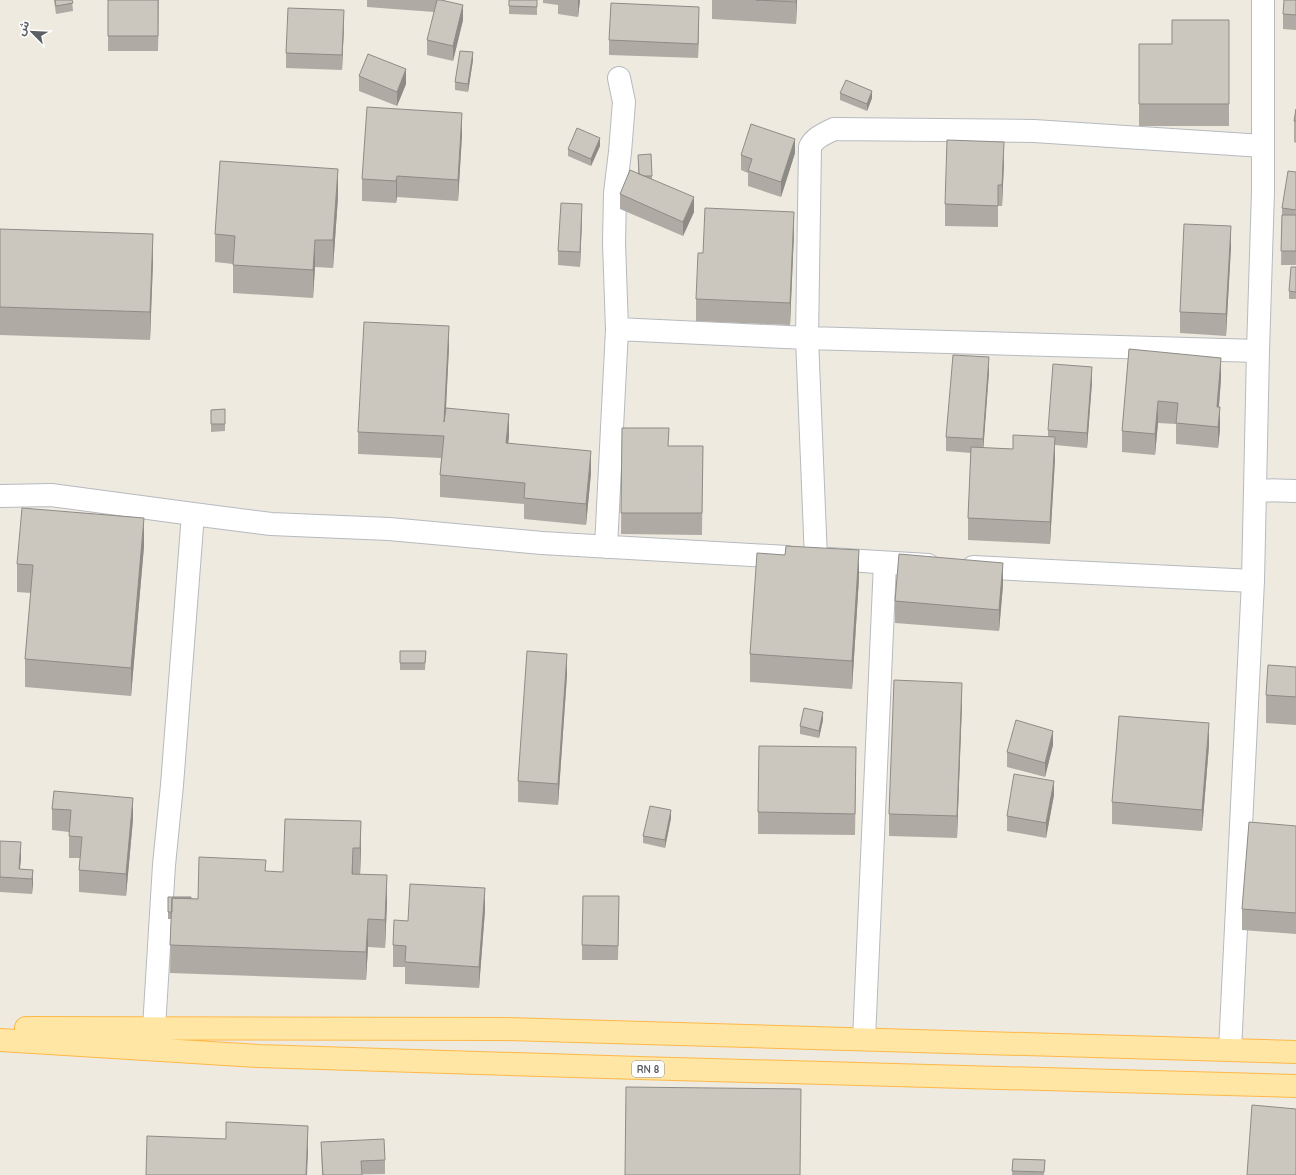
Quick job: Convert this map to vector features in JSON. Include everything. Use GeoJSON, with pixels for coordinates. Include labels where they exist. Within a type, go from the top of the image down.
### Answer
{"type":"FeatureCollection","features":[{"type":"Feature","properties":{"kind":"main road"},"geometry":{"type":"LineString","coordinates":[[0,1028],[504,1029],[1296,1052]]}},
{"type":"Feature","properties":{"kind":"main road","name":"RN 8"},"geometry":{"type":"LineString","coordinates":[[0,1040],[258,1056],[647,1069],[1296,1086]]}},
{"type":"Feature","properties":{"kind":"street"},"geometry":{"type":"LineString","coordinates":[[1230,1050],[1249,823],[1258,351],[1264,146],[1263,0]]}},
{"type":"Feature","properties":{"kind":"street"},"geometry":{"type":"LineString","coordinates":[[606,547],[617,329],[614,243],[615,193],[624,102],[619,78]]}},
{"type":"Feature","properties":{"kind":"street"},"geometry":{"type":"LineString","coordinates":[[816,559],[807,338],[810,147],[814,140],[834,129],[1034,132],[1264,146]]}},
{"type":"Feature","properties":{"kind":"street"},"geometry":{"type":"LineString","coordinates":[[617,329],[807,338],[1258,351]]}},
{"type":"Feature","properties":{"kind":"street"},"geometry":{"type":"LineString","coordinates":[[1255,490],[1296,491]]}},
{"type":"Feature","properties":{"kind":"street"},"geometry":{"type":"LineString","coordinates":[[0,496],[51,495],[271,524],[389,529],[542,543],[885,563],[1253,581]]}},
{"type":"Feature","properties":{"kind":"street"},"geometry":{"type":"LineString","coordinates":[[154,1028],[164,872],[193,514]]}},
{"type":"Feature","properties":{"kind":"street"},"geometry":{"type":"LineString","coordinates":[[864,1039],[885,563]]}},
{"type":"Feature","properties":{"kind":"building"},"geometry":{"type":"Polygon","coordinates":[[[55,0],[72,0],[73,3],[56,6],[55,0]]]}},
{"type":"Feature","properties":{"kind":"building"},"geometry":{"type":"Polygon","coordinates":[[[108,0],[158,0],[158,36],[108,36],[108,0]]]}},
{"type":"Feature","properties":{"kind":"building"},"geometry":{"type":"Polygon","coordinates":[[[437,0],[463,5],[453,46],[427,40],[437,0]]]}},
{"type":"Feature","properties":{"kind":"building"},"geometry":{"type":"Polygon","coordinates":[[[509,0],[537,0],[537,7],[509,6],[509,0]]]}},
{"type":"Feature","properties":{"kind":"building"},"geometry":{"type":"Polygon","coordinates":[[[756,0],[796,0],[796,2],[756,0]]]}},
{"type":"Feature","properties":{"kind":"building"},"geometry":{"type":"Polygon","coordinates":[[[1284,0],[1296,0],[1296,15],[1283,14],[1284,0]]]}},
{"type":"Feature","properties":{"kind":"building"},"geometry":{"type":"Polygon","coordinates":[[[611,3],[699,7],[698,44],[609,40],[611,3]]]}},
{"type":"Feature","properties":{"kind":"building"},"geometry":{"type":"Polygon","coordinates":[[[288,8],[344,10],[342,55],[286,53],[288,8]]]}},
{"type":"Feature","properties":{"kind":"building"},"geometry":{"type":"Polygon","coordinates":[[[1172,20],[1229,20],[1229,104],[1139,104],[1139,44],[1172,44],[1172,20]]]}},
{"type":"Feature","properties":{"kind":"building"},"geometry":{"type":"Polygon","coordinates":[[[460,51],[473,52],[468,84],[455,82],[460,51]]]}},
{"type":"Feature","properties":{"kind":"building"},"geometry":{"type":"Polygon","coordinates":[[[368,54],[406,69],[397,92],[359,76],[368,54]]]}},
{"type":"Feature","properties":{"kind":"building"},"geometry":{"type":"Polygon","coordinates":[[[846,80],[872,91],[867,104],[840,93],[846,80]]]}},
{"type":"Feature","properties":{"kind":"building"},"geometry":{"type":"Polygon","coordinates":[[[367,107],[462,113],[458,180],[397,176],[396,181],[362,179],[367,107]]]}},
{"type":"Feature","properties":{"kind":"building"},"geometry":{"type":"Polygon","coordinates":[[[1296,109],[1296,121],[1294,121],[1296,109]]]}},
{"type":"Feature","properties":{"kind":"building"},"geometry":{"type":"Polygon","coordinates":[[[751,124],[795,139],[781,182],[748,171],[752,159],[741,155],[751,124]]]}},
{"type":"Feature","properties":{"kind":"building"},"geometry":{"type":"Polygon","coordinates":[[[577,128],[600,138],[591,159],[568,149],[577,128]]]}},
{"type":"Feature","properties":{"kind":"building"},"geometry":{"type":"Polygon","coordinates":[[[947,140],[1004,142],[1002,185],[998,185],[998,206],[945,204],[947,140]]]}},
{"type":"Feature","properties":{"kind":"building"},"geometry":{"type":"Polygon","coordinates":[[[651,154],[652,176],[644,176],[639,174],[638,155],[651,154]]]}},
{"type":"Feature","properties":{"kind":"building"},"geometry":{"type":"Polygon","coordinates":[[[220,161],[338,169],[333,240],[315,240],[313,270],[233,265],[235,236],[215,234],[220,161]]]}},
{"type":"Feature","properties":{"kind":"building"},"geometry":{"type":"Polygon","coordinates":[[[630,170],[694,197],[683,222],[620,194],[630,170]]]}},
{"type":"Feature","properties":{"kind":"building"},"geometry":{"type":"Polygon","coordinates":[[[1288,171],[1296,172],[1296,210],[1282,208],[1288,171]]]}},
{"type":"Feature","properties":{"kind":"building"},"geometry":{"type":"Polygon","coordinates":[[[561,203],[582,204],[580,252],[558,251],[561,203]]]}},
{"type":"Feature","properties":{"kind":"building"},"geometry":{"type":"Polygon","coordinates":[[[705,208],[794,212],[790,303],[696,299],[698,253],[703,253],[705,208]]]}},
{"type":"Feature","properties":{"kind":"building"},"geometry":{"type":"Polygon","coordinates":[[[1282,215],[1296,215],[1296,251],[1281,251],[1282,215]]]}},
{"type":"Feature","properties":{"kind":"building"},"geometry":{"type":"Polygon","coordinates":[[[1184,224],[1231,226],[1226,314],[1180,312],[1184,224]]]}},
{"type":"Feature","properties":{"kind":"building"},"geometry":{"type":"Polygon","coordinates":[[[0,229],[153,234],[150,312],[0,307],[0,229]]]}},
{"type":"Feature","properties":{"kind":"building"},"geometry":{"type":"Polygon","coordinates":[[[1291,267],[1296,267],[1296,292],[1289,291],[1291,267]]]}},
{"type":"Feature","properties":{"kind":"building"},"geometry":{"type":"Polygon","coordinates":[[[364,322],[449,326],[444,422],[446,408],[509,414],[506,443],[591,451],[586,504],[524,498],[525,483],[440,475],[444,436],[358,432],[364,322]]]}},
{"type":"Feature","properties":{"kind":"building"},"geometry":{"type":"Polygon","coordinates":[[[1129,349],[1221,358],[1217,407],[1220,407],[1218,427],[1176,423],[1178,403],[1158,401],[1155,434],[1122,431],[1129,349]]]}},
{"type":"Feature","properties":{"kind":"building"},"geometry":{"type":"Polygon","coordinates":[[[953,355],[989,357],[983,439],[946,437],[953,355]]]}},
{"type":"Feature","properties":{"kind":"building"},"geometry":{"type":"Polygon","coordinates":[[[1053,364],[1092,367],[1087,433],[1048,430],[1053,364]]]}},
{"type":"Feature","properties":{"kind":"building"},"geometry":{"type":"Polygon","coordinates":[[[225,409],[225,424],[211,424],[211,410],[225,409]]]}},
{"type":"Feature","properties":{"kind":"building"},"geometry":{"type":"Polygon","coordinates":[[[622,428],[669,428],[668,446],[703,446],[702,513],[621,513],[622,428]]]}},
{"type":"Feature","properties":{"kind":"building"},"geometry":{"type":"Polygon","coordinates":[[[1013,435],[1055,437],[1050,522],[968,518],[971,447],[1013,449],[1013,435]]]}},
{"type":"Feature","properties":{"kind":"building"},"geometry":{"type":"Polygon","coordinates":[[[22,508],[144,518],[131,668],[25,659],[33,565],[17,564],[22,508]]]}},
{"type":"Feature","properties":{"kind":"building"},"geometry":{"type":"Polygon","coordinates":[[[786,546],[859,550],[852,661],[750,654],[757,553],[785,555],[786,546]]]}},
{"type":"Feature","properties":{"kind":"building"},"geometry":{"type":"Polygon","coordinates":[[[899,554],[1003,563],[999,610],[895,601],[899,554]]]}},
{"type":"Feature","properties":{"kind":"building"},"geometry":{"type":"Polygon","coordinates":[[[400,651],[426,651],[425,663],[400,663],[400,651]]]}},
{"type":"Feature","properties":{"kind":"building"},"geometry":{"type":"Polygon","coordinates":[[[527,651],[567,654],[558,784],[518,781],[527,651]]]}},
{"type":"Feature","properties":{"kind":"building"},"geometry":{"type":"Polygon","coordinates":[[[1268,665],[1296,667],[1296,697],[1266,695],[1268,665]]]}},
{"type":"Feature","properties":{"kind":"building"},"geometry":{"type":"Polygon","coordinates":[[[894,680],[962,683],[957,816],[889,814],[894,680]]]}},
{"type":"Feature","properties":{"kind":"building"},"geometry":{"type":"Polygon","coordinates":[[[804,708],[823,712],[819,731],[800,726],[804,708]]]}},
{"type":"Feature","properties":{"kind":"building"},"geometry":{"type":"Polygon","coordinates":[[[1119,716],[1209,723],[1202,810],[1112,802],[1119,716]]]}},
{"type":"Feature","properties":{"kind":"building"},"geometry":{"type":"Polygon","coordinates":[[[1016,720],[1053,731],[1045,763],[1007,752],[1016,720]]]}},
{"type":"Feature","properties":{"kind":"building"},"geometry":{"type":"Polygon","coordinates":[[[759,746],[856,747],[855,814],[758,812],[759,746]]]}},
{"type":"Feature","properties":{"kind":"building"},"geometry":{"type":"Polygon","coordinates":[[[1014,774],[1054,781],[1046,823],[1007,816],[1014,774]]]}},
{"type":"Feature","properties":{"kind":"building"},"geometry":{"type":"Polygon","coordinates":[[[54,791],[133,798],[126,874],[79,870],[82,837],[69,836],[71,810],[52,809],[54,791]]]}},
{"type":"Feature","properties":{"kind":"building"},"geometry":{"type":"Polygon","coordinates":[[[650,806],[671,810],[665,840],[643,836],[650,806]]]}},
{"type":"Feature","properties":{"kind":"building"},"geometry":{"type":"Polygon","coordinates":[[[285,819],[361,821],[360,848],[353,848],[352,874],[387,875],[385,920],[368,919],[366,952],[170,945],[172,898],[198,899],[199,857],[266,860],[265,871],[283,872],[285,819]]]}},
{"type":"Feature","properties":{"kind":"building"},"geometry":{"type":"Polygon","coordinates":[[[1249,822],[1296,826],[1296,913],[1242,909],[1249,822]]]}},
{"type":"Feature","properties":{"kind":"building"},"geometry":{"type":"Polygon","coordinates":[[[0,841],[21,842],[19,869],[33,870],[32,879],[0,877],[0,841]]]}},
{"type":"Feature","properties":{"kind":"building"},"geometry":{"type":"Polygon","coordinates":[[[410,884],[485,888],[479,967],[405,962],[406,946],[393,945],[394,920],[408,921],[410,884]]]}},
{"type":"Feature","properties":{"kind":"building"},"geometry":{"type":"Polygon","coordinates":[[[583,896],[619,896],[618,946],[582,945],[583,896]]]}},
{"type":"Feature","properties":{"kind":"building"},"geometry":{"type":"Polygon","coordinates":[[[168,897],[191,898],[172,898],[172,912],[168,912],[168,897]]]}},
{"type":"Feature","properties":{"kind":"building"},"geometry":{"type":"Polygon","coordinates":[[[626,1087],[801,1089],[800,1175],[625,1175],[626,1087]]]}},
{"type":"Feature","properties":{"kind":"building"},"geometry":{"type":"Polygon","coordinates":[[[1252,1105],[1296,1109],[1296,1175],[1247,1175],[1252,1105]]]}},
{"type":"Feature","properties":{"kind":"building"},"geometry":{"type":"Polygon","coordinates":[[[226,1122],[308,1126],[306,1175],[146,1175],[147,1136],[226,1139],[226,1122]]]}},
{"type":"Feature","properties":{"kind":"building"},"geometry":{"type":"Polygon","coordinates":[[[384,1139],[385,1160],[361,1161],[362,1175],[323,1175],[321,1142],[384,1139]]]}},
{"type":"Feature","properties":{"kind":"building"},"geometry":{"type":"Polygon","coordinates":[[[1013,1159],[1045,1160],[1044,1172],[1012,1171],[1013,1159]]]}}]}
